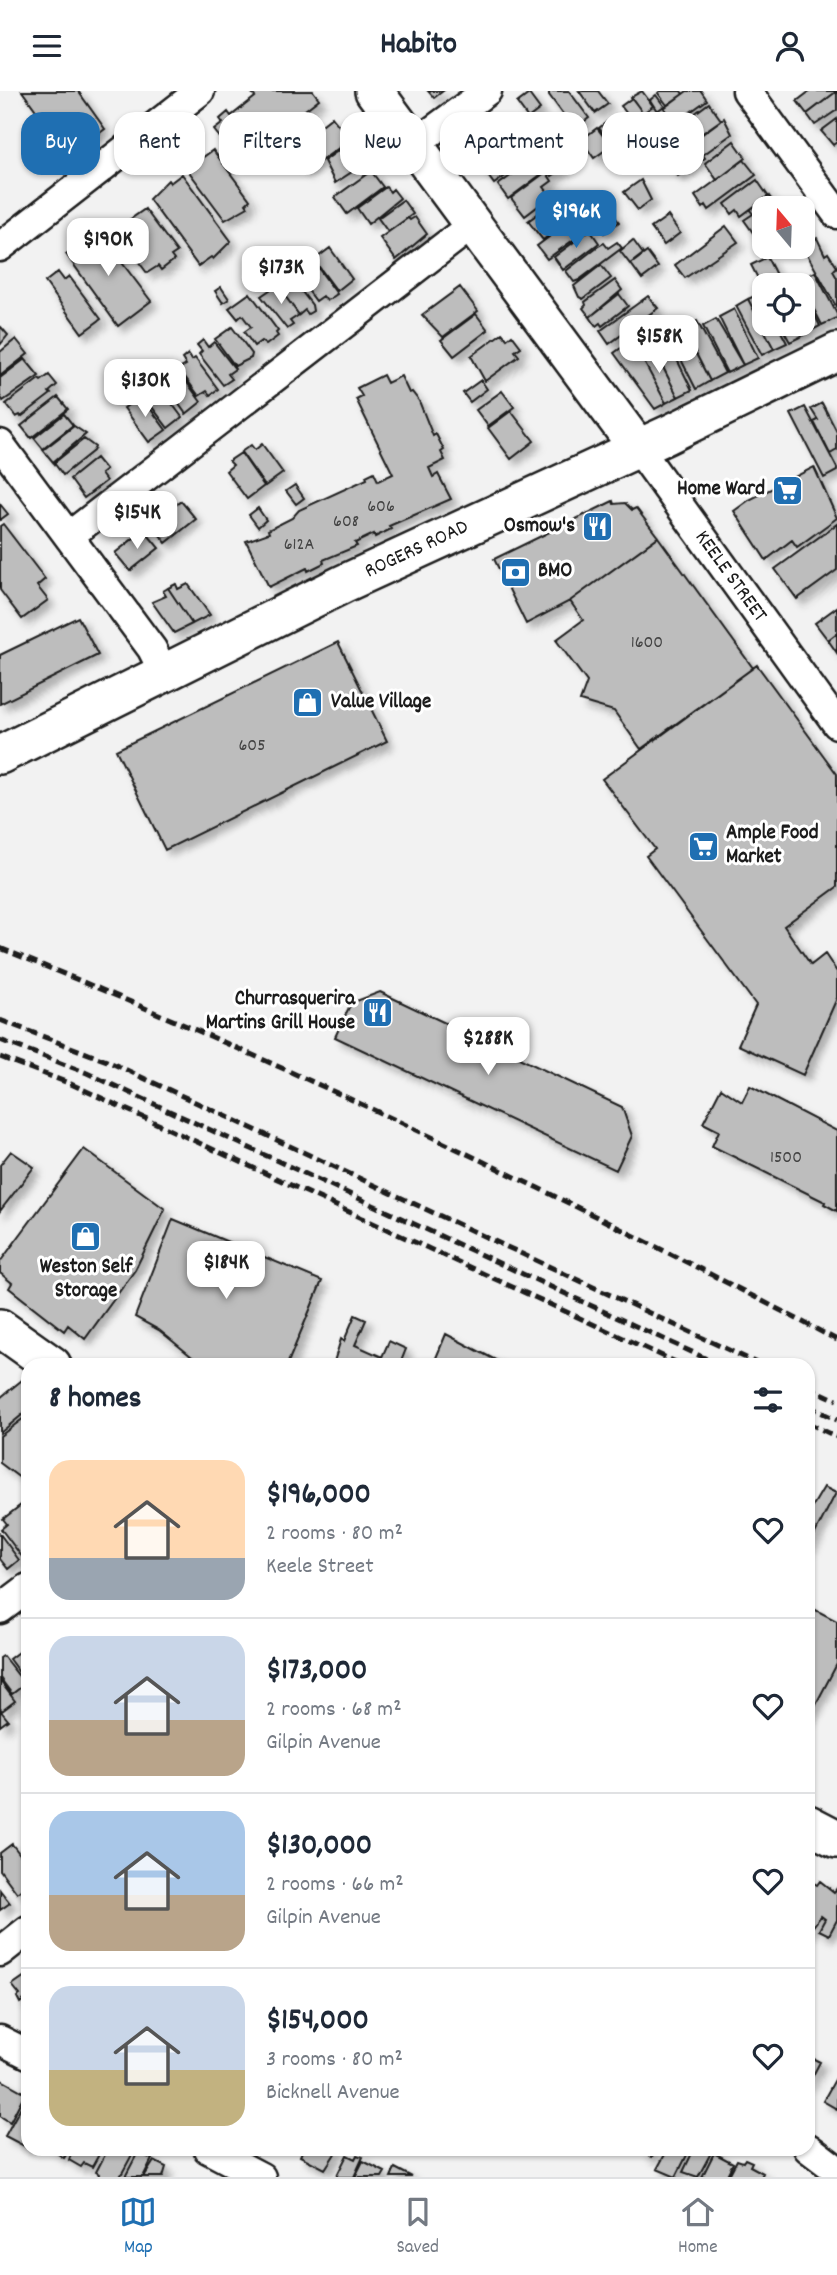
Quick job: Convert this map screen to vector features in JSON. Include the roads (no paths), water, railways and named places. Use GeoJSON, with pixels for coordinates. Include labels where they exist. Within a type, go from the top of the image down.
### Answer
{"type":"FeatureCollection","features":[{"type":"Feature","properties":{"kind":"main road","name":"KEELE STREET"},"geometry":{"type":"LineString","coordinates":[[374,91],[389,112]]}},
{"type":"Feature","properties":{"kind":"main road","name":"KEELE STREET"},"geometry":{"type":"LineString","coordinates":[[426,163],[638,448]]}},
{"type":"Feature","properties":{"kind":"main road","name":"ROGERS ROAD"},"geometry":{"type":"LineString","coordinates":[[0,755],[343,584],[638,448],[837,352]]}},
{"type":"Feature","properties":{"kind":"main road"},"geometry":{"type":"LineString","coordinates":[[0,1328],[42,1358]]}},
{"type":"Feature","properties":{"kind":"main road"},"geometry":{"type":"LineString","coordinates":[[815,1828],[837,1839]]}},
{"type":"Feature","properties":{"kind":"street"},"geometry":{"type":"LineString","coordinates":[[0,247],[200,91]]}},
{"type":"Feature","properties":{"kind":"street"},"geometry":{"type":"LineString","coordinates":[[426,136],[487,91]]}},
{"type":"Feature","properties":{"kind":"street"},"geometry":{"type":"LineString","coordinates":[[747,91],[837,214]]}},
{"type":"Feature","properties":{"kind":"street"},"geometry":{"type":"LineString","coordinates":[[69,536],[472,225]]}},
{"type":"Feature","properties":{"kind":"street"},"geometry":{"type":"LineString","coordinates":[[0,444],[152,649],[164,673]]}},
{"type":"Feature","properties":{"kind":"street","name":"KEELE STREET"},"geometry":{"type":"LineString","coordinates":[[638,448],[837,724]]}},
{"type":"Feature","properties":{"kind":"street"},"geometry":{"type":"LineString","coordinates":[[0,1609],[21,1593]]}},
{"type":"Feature","properties":{"kind":"street"},"geometry":{"type":"LineString","coordinates":[[0,1952],[21,1936]]}},
{"type":"Feature","properties":{"kind":"street"},"geometry":{"type":"LineString","coordinates":[[0,2040],[21,2050]]}},
{"type":"Feature","properties":{"kind":"street"},"geometry":{"type":"LineString","coordinates":[[815,2153],[837,2170]]}},
{"type":"Feature","properties":{"kind":"street"},"geometry":{"type":"LineString","coordinates":[[221,2156],[261,2177]]}},
{"type":"Feature","properties":{"kind":"railway"},"geometry":{"type":"LineString","coordinates":[[0,948],[213,1038],[423,1133],[631,1234],[837,1340]]}},
{"type":"Feature","properties":{"kind":"railway"},"geometry":{"type":"LineString","coordinates":[[0,1020],[107,1061],[746,1358]]}},
{"type":"Feature","properties":{"kind":"railway"},"geometry":{"type":"LineString","coordinates":[[0,1040],[87,1073],[705,1358]]}},
{"type":"Feature","properties":{"kind":"railway"},"geometry":{"type":"LineString","coordinates":[[0,1057],[71,1084],[667,1358]]}},
{"type":"Feature","properties":{"kind":"railway"},"geometry":{"type":"LineString","coordinates":[[815,1390],[837,1400]]}},
{"type":"Feature","properties":{"kind":"railway"},"geometry":{"type":"LineString","coordinates":[[815,1409],[837,1420]]}},
{"type":"Feature","properties":{"kind":"railway"},"geometry":{"type":"LineString","coordinates":[[815,1426],[837,1437]]}},
{"type":"Feature","properties":{"kind":"place","name":"Home Ward"},"geometry":{"type":"Point","coordinates":[788,490]}},
{"type":"Feature","properties":{"kind":"place","name":"Osmow's"},"geometry":{"type":"Point","coordinates":[598,527]}},
{"type":"Feature","properties":{"kind":"place","name":"BMO"},"geometry":{"type":"Point","coordinates":[515,572]}},
{"type":"Feature","properties":{"kind":"place","name":"Value Village"},"geometry":{"type":"Point","coordinates":[308,703]}},
{"type":"Feature","properties":{"kind":"place","name":"Ample Food Market"},"geometry":{"type":"Point","coordinates":[703,846]}},
{"type":"Feature","properties":{"kind":"place","name":"Churrasquerira Martins Grill House"},"geometry":{"type":"Point","coordinates":[378,1012]}},
{"type":"Feature","properties":{"kind":"place","name":"Weston Self Storage"},"geometry":{"type":"Point","coordinates":[86,1236]}}]}
